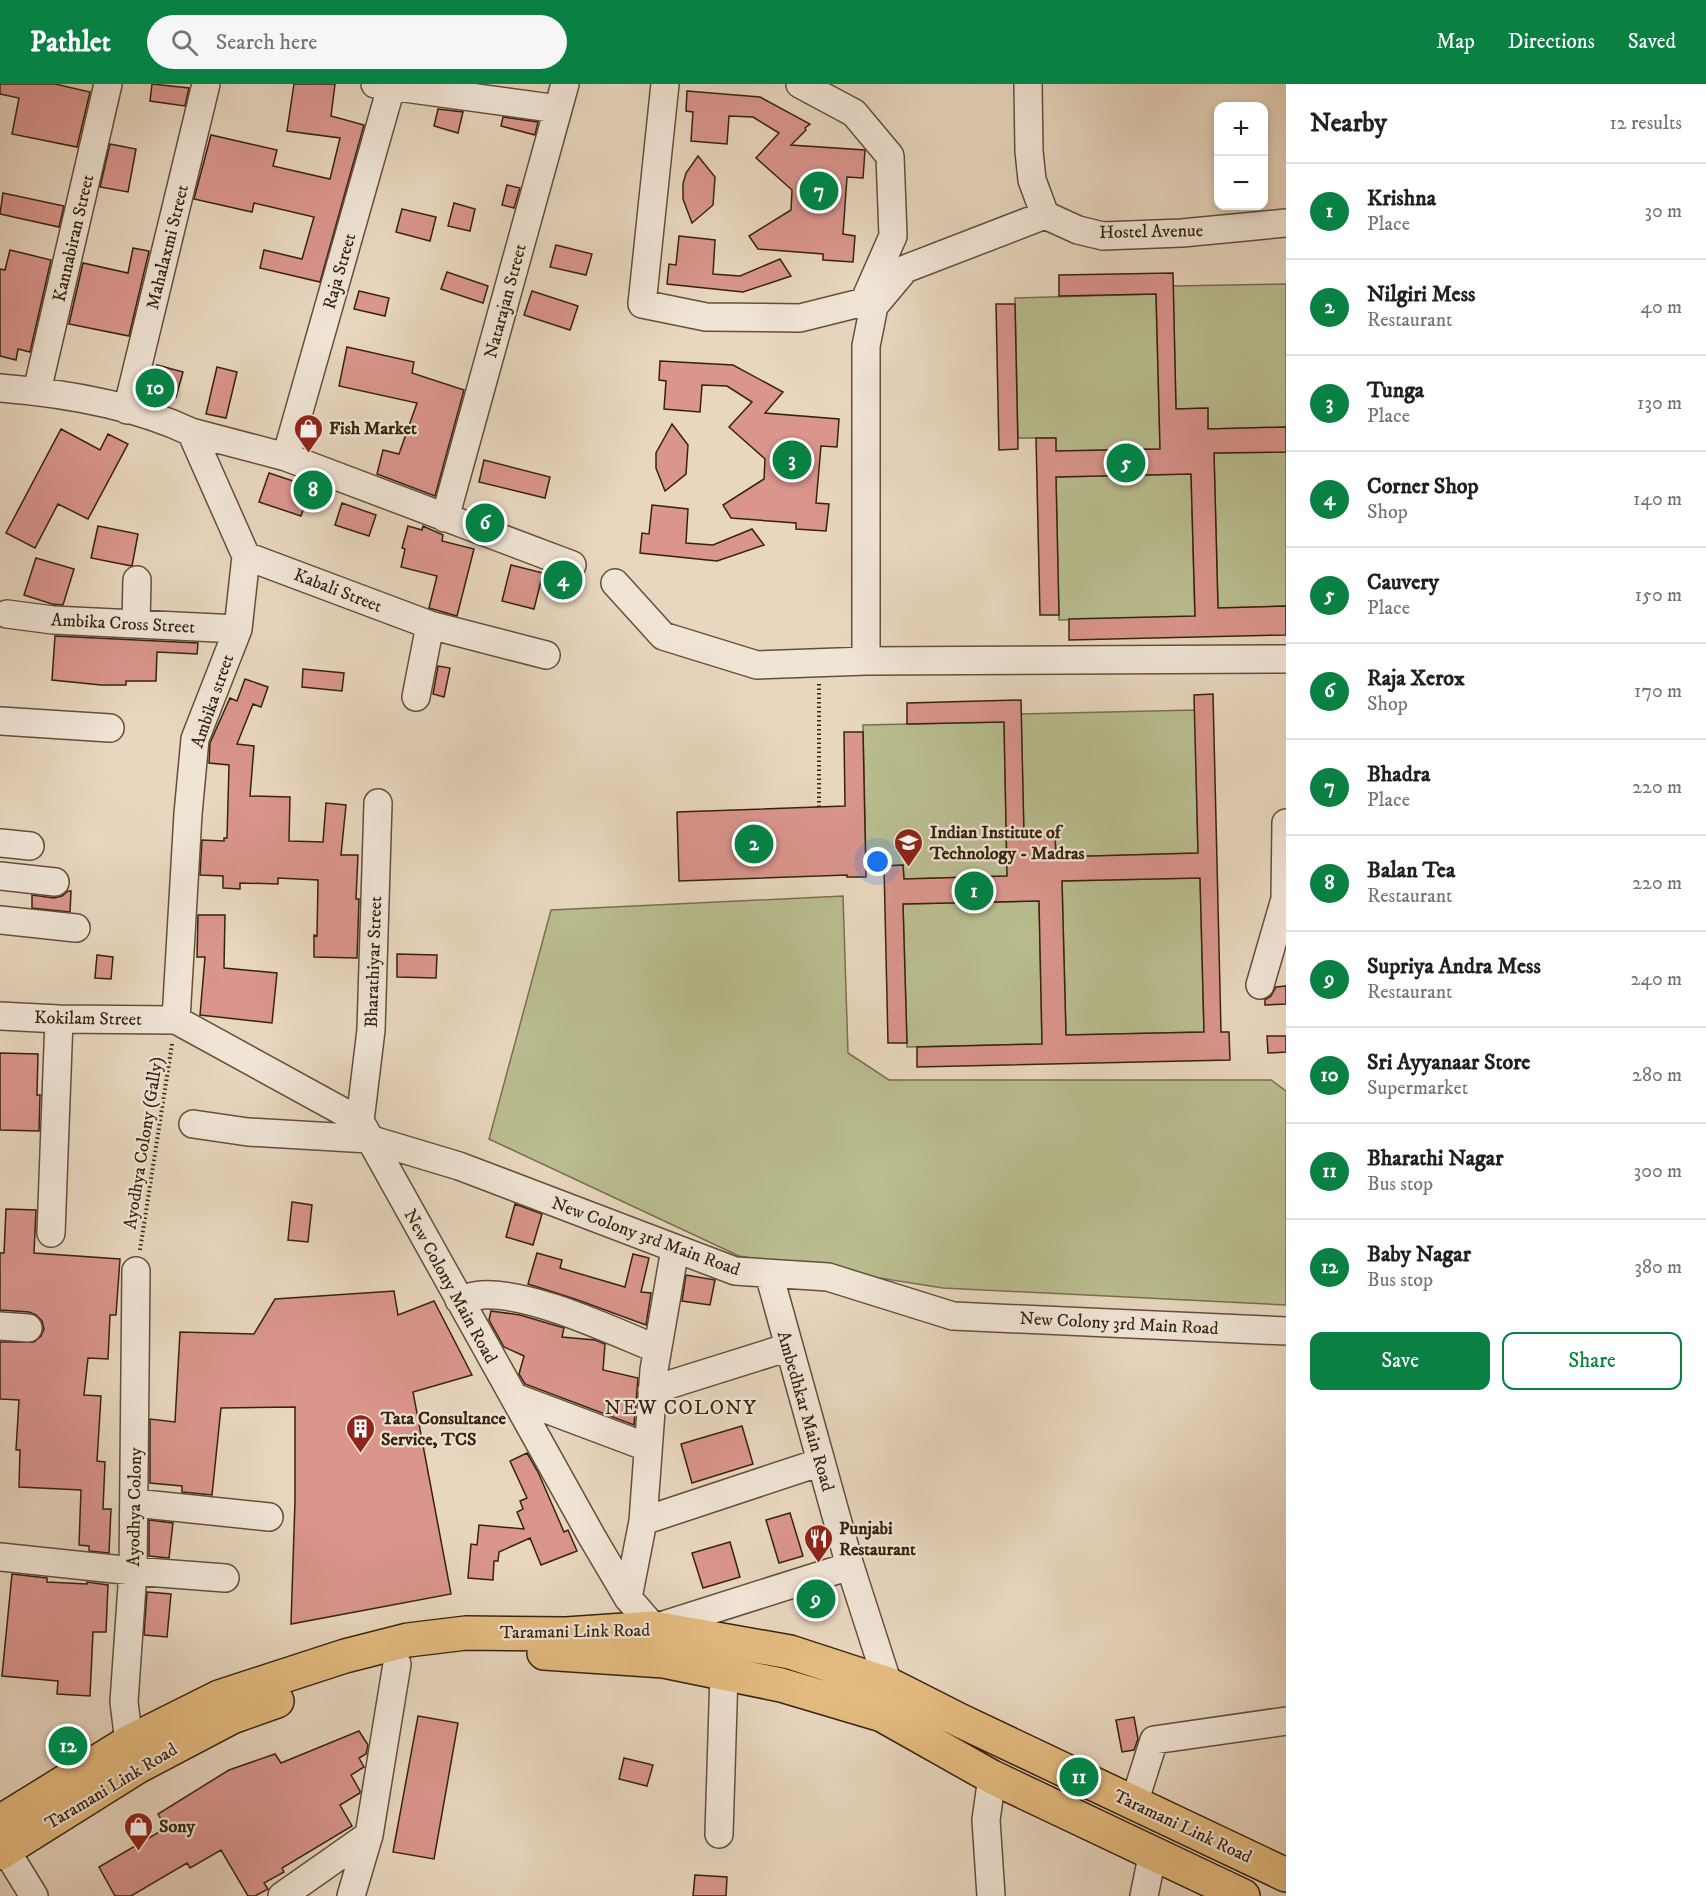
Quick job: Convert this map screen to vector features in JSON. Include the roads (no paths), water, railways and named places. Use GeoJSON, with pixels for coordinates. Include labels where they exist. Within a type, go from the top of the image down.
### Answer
{"type":"FeatureCollection","features":[{"type":"Feature","properties":{"kind":"main road","name":"Taramani Link Road"},"geometry":{"type":"LineString","coordinates":[[2,1841],[219,1697],[345,1656],[408,1640],[466,1633],[566,1634],[654,1628],[790,1652],[888,1684],[1286,1875]]}},
{"type":"Feature","properties":{"kind":"main road","name":"Taramani Link Road"},"geometry":{"type":"LineString","coordinates":[[136,1753],[345,1676],[397,1664],[467,1654],[559,1653],[664,1661],[781,1685],[882,1715],[992,1777],[1243,1896]]}},
{"type":"Feature","properties":{"kind":"street","name":"Kannabiran Street"},"geometry":{"type":"LineString","coordinates":[[37,391],[108,84]]}},
{"type":"Feature","properties":{"kind":"street","name":"Mahalaxmi Street"},"geometry":{"type":"LineString","coordinates":[[127,410],[206,84]]}},
{"type":"Feature","properties":{"kind":"street"},"geometry":{"type":"LineString","coordinates":[[665,84],[642,304],[706,317],[800,318],[869,304],[905,269],[1045,215],[1032,180],[1028,84]]}},
{"type":"Feature","properties":{"kind":"street"},"geometry":{"type":"LineString","coordinates":[[800,84],[854,113],[890,156],[893,236],[869,304],[866,346],[866,661]]}},
{"type":"Feature","properties":{"kind":"street"},"geometry":{"type":"LineString","coordinates":[[386,85],[562,97]]}},
{"type":"Feature","properties":{"kind":"street","name":"Raja Street"},"geometry":{"type":"LineString","coordinates":[[286,457],[386,85]]}},
{"type":"Feature","properties":{"kind":"street","name":"Natarajan Street"},"geometry":{"type":"LineString","coordinates":[[446,518],[562,97]]}},
{"type":"Feature","properties":{"kind":"street","name":"Hostel Avenue"},"geometry":{"type":"LineString","coordinates":[[1045,215],[1078,230],[1102,236],[1182,233],[1286,223]]}},
{"type":"Feature","properties":{"kind":"street"},"geometry":{"type":"LineString","coordinates":[[0,388],[37,391],[127,410],[191,432],[286,457],[572,565]]}},
{"type":"Feature","properties":{"kind":"street"},"geometry":{"type":"LineString","coordinates":[[191,432],[246,556]]}},
{"type":"Feature","properties":{"kind":"street","name":"Kabali Street"},"geometry":{"type":"LineString","coordinates":[[246,556],[430,625],[546,655]]}},
{"type":"Feature","properties":{"kind":"street","name":"Ambika street"},"geometry":{"type":"LineString","coordinates":[[176,1020],[188,814],[195,740],[238,628],[246,556]]}},
{"type":"Feature","properties":{"kind":"street"},"geometry":{"type":"LineString","coordinates":[[136,624],[137,580]]}},
{"type":"Feature","properties":{"kind":"street"},"geometry":{"type":"LineString","coordinates":[[615,584],[663,636],[757,665],[866,661],[1286,659]]}},
{"type":"Feature","properties":{"kind":"street","name":"Ambika Cross Street"},"geometry":{"type":"LineString","coordinates":[[7,614],[52,620],[238,628]]}},
{"type":"Feature","properties":{"kind":"street"},"geometry":{"type":"LineString","coordinates":[[416,697],[430,625]]}},
{"type":"Feature","properties":{"kind":"street"},"geometry":{"type":"LineString","coordinates":[[0,721],[110,728]]}},
{"type":"Feature","properties":{"kind":"street","name":"Bharathiyar Street"},"geometry":{"type":"LineString","coordinates":[[364,1130],[371,1030],[378,802]]}},
{"type":"Feature","properties":{"kind":"street"},"geometry":{"type":"LineString","coordinates":[[1260,985],[1285,899],[1286,823]]}},
{"type":"Feature","properties":{"kind":"street"},"geometry":{"type":"LineString","coordinates":[[0,843],[30,846]]}},
{"type":"Feature","properties":{"kind":"street"},"geometry":{"type":"LineString","coordinates":[[0,876],[55,882]]}},
{"type":"Feature","properties":{"kind":"street"},"geometry":{"type":"LineString","coordinates":[[0,920],[76,928]]}},
{"type":"Feature","properties":{"kind":"street","name":"Kokilam Street"},"geometry":{"type":"LineString","coordinates":[[0,1016],[176,1020]]}},
{"type":"Feature","properties":{"kind":"street"},"geometry":{"type":"LineString","coordinates":[[51,1233],[59,1019]]}},
{"type":"Feature","properties":{"kind":"street"},"geometry":{"type":"LineString","coordinates":[[176,1020],[364,1130]]}},
{"type":"Feature","properties":{"kind":"street"},"geometry":{"type":"LineString","coordinates":[[194,1124],[249,1132],[364,1130]]}},
{"type":"Feature","properties":{"kind":"street","name":"New Colony 3rd Main Road"},"geometry":{"type":"LineString","coordinates":[[364,1130],[735,1271],[828,1277],[953,1316],[1286,1330]]}},
{"type":"Feature","properties":{"kind":"street","name":"New Colony Main Road"},"geometry":{"type":"LineString","coordinates":[[364,1130],[628,1598],[654,1628]]}},
{"type":"Feature","properties":{"kind":"street"},"geometry":{"type":"LineString","coordinates":[[628,1598],[643,1521],[652,1389],[675,1249]]}},
{"type":"Feature","properties":{"kind":"street","name":"Ayodhya Colony"},"geometry":{"type":"LineString","coordinates":[[136,1271],[133,1571],[124,1702],[136,1753]]}},
{"type":"Feature","properties":{"kind":"street","name":"Ambedhkar Main Road"},"geometry":{"type":"LineString","coordinates":[[769,1274],[850,1566],[888,1684]]}},
{"type":"Feature","properties":{"kind":"street"},"geometry":{"type":"LineString","coordinates":[[459,1300],[482,1295],[516,1298],[572,1315],[657,1349]]}},
{"type":"Feature","properties":{"kind":"street"},"geometry":{"type":"LineString","coordinates":[[0,1326],[28,1328]]}},
{"type":"Feature","properties":{"kind":"street"},"geometry":{"type":"LineString","coordinates":[[652,1389],[789,1347]]}},
{"type":"Feature","properties":{"kind":"street"},"geometry":{"type":"LineString","coordinates":[[514,1397],[647,1447]]}},
{"type":"Feature","properties":{"kind":"street"},"geometry":{"type":"LineString","coordinates":[[643,1521],[821,1462]]}},
{"type":"Feature","properties":{"kind":"street"},"geometry":{"type":"LineString","coordinates":[[134,1503],[269,1517]]}},
{"type":"Feature","properties":{"kind":"street"},"geometry":{"type":"LineString","coordinates":[[0,1557],[225,1578]]}},
{"type":"Feature","properties":{"kind":"street"},"geometry":{"type":"LineString","coordinates":[[654,1628],[850,1566]]}},
{"type":"Feature","properties":{"kind":"street"},"geometry":{"type":"LineString","coordinates":[[351,1896],[369,1835],[397,1664]]}},
{"type":"Feature","properties":{"kind":"street"},"geometry":{"type":"LineString","coordinates":[[719,1834],[724,1673]]}},
{"type":"Feature","properties":{"kind":"street"},"geometry":{"type":"LineString","coordinates":[[1134,1803],[1154,1740],[1286,1721]]}},
{"type":"Feature","properties":{"kind":"street"},"geometry":{"type":"LineString","coordinates":[[991,1896],[986,1820],[992,1777]]}},
{"type":"Feature","properties":{"kind":"street"},"geometry":{"type":"LineString","coordinates":[[282,1896],[369,1835]]}},
{"type":"Feature","properties":{"kind":"street"},"geometry":{"type":"LineString","coordinates":[[2,1841],[34,1896]]}},
{"type":"Feature","properties":{"kind":"street"},"geometry":{"type":"LineString","coordinates":[[1144,1896],[1153,1852]]}},
{"type":"Feature","properties":{"kind":"place","name":"Bhadra"},"geometry":{"type":"Point","coordinates":[819,191]}},
{"type":"Feature","properties":{"kind":"place","name":"Sri Ayyanaar Store"},"geometry":{"type":"Point","coordinates":[155,388]}},
{"type":"Feature","properties":{"kind":"place","name":"Fish Market"},"geometry":{"type":"Point","coordinates":[308,454]}},
{"type":"Feature","properties":{"kind":"place","name":"Tunga"},"geometry":{"type":"Point","coordinates":[792,460]}},
{"type":"Feature","properties":{"kind":"place","name":"Cauvery"},"geometry":{"type":"Point","coordinates":[1126,463]}},
{"type":"Feature","properties":{"kind":"place","name":"Balan Tea"},"geometry":{"type":"Point","coordinates":[313,490]}},
{"type":"Feature","properties":{"kind":"place","name":"Raja Xerox"},"geometry":{"type":"Point","coordinates":[485,523]}},
{"type":"Feature","properties":{"kind":"place","name":"Corner Shop"},"geometry":{"type":"Point","coordinates":[563,580]}},
{"type":"Feature","properties":{"kind":"place","name":"Nilgiri Mess"},"geometry":{"type":"Point","coordinates":[754,844]}},
{"type":"Feature","properties":{"kind":"place","name":"Indian Institute of Technology - Madras"},"geometry":{"type":"Point","coordinates":[909,868]}},
{"type":"Feature","properties":{"kind":"place","name":"Krishna"},"geometry":{"type":"Point","coordinates":[974,891]}},
{"type":"Feature","properties":{"kind":"place","name":"Tata Consultance Service, TCS"},"geometry":{"type":"Point","coordinates":[360,1454]}},
{"type":"Feature","properties":{"kind":"place","name":"Punjabi Restaurant"},"geometry":{"type":"Point","coordinates":[818,1564]}},
{"type":"Feature","properties":{"kind":"place","name":"Supriya Andra Mess"},"geometry":{"type":"Point","coordinates":[816,1599]}},
{"type":"Feature","properties":{"kind":"place","name":"Baby Nagar"},"geometry":{"type":"Point","coordinates":[68,1746]}},
{"type":"Feature","properties":{"kind":"place","name":"Bharathi Nagar"},"geometry":{"type":"Point","coordinates":[1079,1777]}},
{"type":"Feature","properties":{"kind":"place","name":"Sony"},"geometry":{"type":"Point","coordinates":[138,1852]}},
{"type":"Feature","properties":{"kind":"district","name":"NEW COLONY"},"geometry":{"type":"Point","coordinates":[681,1407]}}]}
